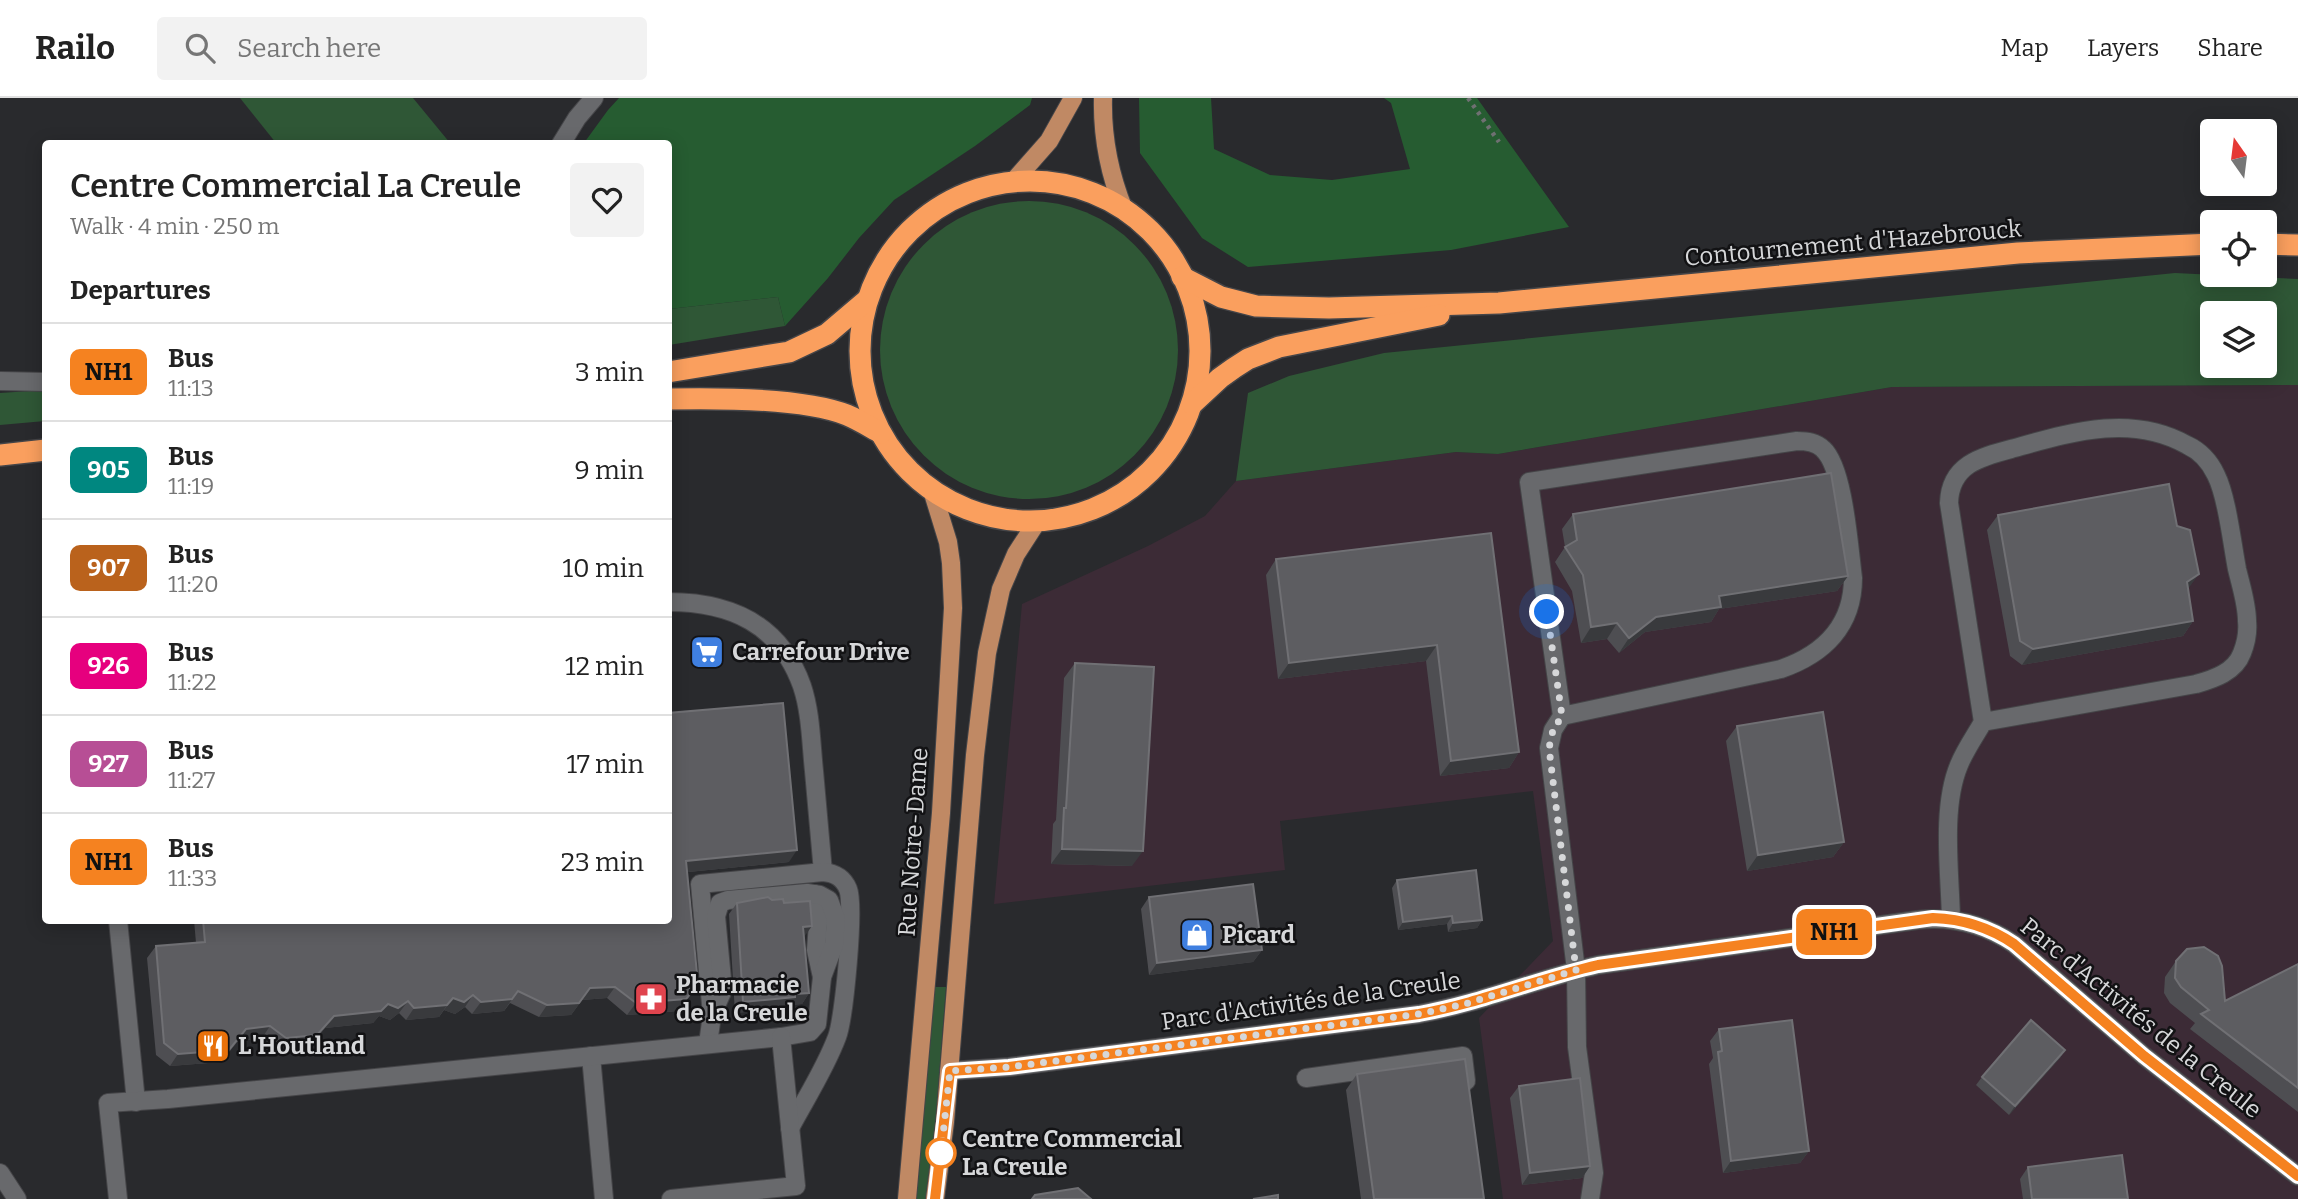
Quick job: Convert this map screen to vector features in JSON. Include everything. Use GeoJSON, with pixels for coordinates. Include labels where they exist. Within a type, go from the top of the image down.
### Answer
{"type":"FeatureCollection","features":[{"type":"Feature","properties":{"kind":"highway"},"geometry":{"type":"LineString","coordinates":[[1045,182],[1079,189],[1110,201],[1124,210],[1152,233],[1174,261],[1194,308],[1199,340],[1198,373],[1191,405],[1175,439],[1153,468],[1125,491],[1109,501],[1074,515],[1038,520],[1006,519],[975,512],[945,499],[908,470],[881,433],[869,406],[860,368],[861,330],[867,300],[887,259],[905,236],[941,207],[968,193],[1012,183],[1045,182]]}},
{"type":"Feature","properties":{"kind":"highway"},"geometry":{"type":"LineString","coordinates":[[2277,244],[2298,245]]}},
{"type":"Feature","properties":{"kind":"highway","name":"Contournement d'Hazebrouck"},"geometry":{"type":"LineString","coordinates":[[1182,277],[1221,297],[1256,306],[1329,308],[1499,303],[2018,253],[2200,245]]}},
{"type":"Feature","properties":{"kind":"highway"},"geometry":{"type":"LineString","coordinates":[[672,371],[789,352],[827,334],[867,300]]}},
{"type":"Feature","properties":{"kind":"highway","name":"Contournement d'Hazebrouck"},"geometry":{"type":"LineString","coordinates":[[1191,405],[1234,368],[1279,347],[1499,303]]}},
{"type":"Feature","properties":{"kind":"highway"},"geometry":{"type":"LineString","coordinates":[[672,399],[761,402],[810,407],[846,415],[881,433]]}},
{"type":"Feature","properties":{"kind":"highway"},"geometry":{"type":"LineString","coordinates":[[0,455],[42,450]]}},
{"type":"Feature","properties":{"kind":"main road"},"geometry":{"type":"LineString","coordinates":[[1012,183],[1049,141],[1073,98]]}},
{"type":"Feature","properties":{"kind":"main road"},"geometry":{"type":"LineString","coordinates":[[1103,98],[1107,160],[1124,210]]}},
{"type":"Feature","properties":{"kind":"main road","name":"Rue Notre-Dame"},"geometry":{"type":"LineString","coordinates":[[907,1199],[941,813],[954,608],[948,542],[932,490]]}},
{"type":"Feature","properties":{"kind":"main road"},"geometry":{"type":"LineString","coordinates":[[935,1199],[950,1071],[975,755],[989,641],[996,606],[1009,570],[1038,520]]}},
{"type":"Feature","properties":{"kind":"street"},"geometry":{"type":"LineString","coordinates":[[563,140],[594,98]]}},
{"type":"Feature","properties":{"kind":"street"},"geometry":{"type":"LineString","coordinates":[[0,382],[42,382]]}},
{"type":"Feature","properties":{"kind":"street"},"geometry":{"type":"LineString","coordinates":[[1951,919],[1949,831],[1952,793],[1959,765],[1983,722],[1950,503],[1950,491],[1960,471],[1981,458],[1998,452],[2091,429],[2114,427],[2154,432],[2198,451],[2208,462],[2220,485],[2248,621],[2244,647],[2236,664],[2218,676],[2196,684],[1983,722]]}},
{"type":"Feature","properties":{"kind":"street"},"geometry":{"type":"LineString","coordinates":[[1562,716],[1782,668],[1810,657],[1830,640],[1847,611],[1853,590],[1853,578],[1839,482],[1833,463],[1822,448],[1815,443],[1797,440],[1529,482],[1562,716],[1553,730],[1549,748],[1576,970],[1577,1047],[1594,1173],[1590,1199]]}},
{"type":"Feature","properties":{"kind":"street"},"geometry":{"type":"LineString","coordinates":[[672,602],[715,605],[736,612],[770,635],[784,651],[802,687],[806,704],[823,872]]}},
{"type":"Feature","properties":{"kind":"street"},"geometry":{"type":"LineString","coordinates":[[708,1044],[712,1015],[700,884],[823,872],[840,877],[850,899],[842,1017],[837,1038],[790,1128]]}},
{"type":"Feature","properties":{"kind":"street"},"geometry":{"type":"LineString","coordinates":[[118,1199],[108,1103],[804,1034],[814,1029],[819,1017],[822,977],[816,950],[819,917],[814,894],[728,900],[720,903],[716,916],[723,990],[712,1015]]}},
{"type":"Feature","properties":{"kind":"street","name":"Parc d'Activités de la Creule"},"geometry":{"type":"LineString","coordinates":[[950,1071],[1009,1067],[1419,1014],[1465,1004],[1576,970],[1618,962],[1917,920],[1951,919],[1983,927],[2014,944],[2144,1056],[2298,1176]]}},
{"type":"Feature","properties":{"kind":"street"},"geometry":{"type":"LineString","coordinates":[[118,924],[136,1102]]}},
{"type":"Feature","properties":{"kind":"street"},"geometry":{"type":"LineString","coordinates":[[671,1199],[796,1186],[781,1037]]}},
{"type":"Feature","properties":{"kind":"street"},"geometry":{"type":"LineString","coordinates":[[591,1056],[604,1199]]}},
{"type":"Feature","properties":{"kind":"street"},"geometry":{"type":"LineString","coordinates":[[1306,1078],[1462,1056],[1468,1095]]}},
{"type":"Feature","properties":{"kind":"street"},"geometry":{"type":"LineString","coordinates":[[0,1173],[17,1199]]}},
{"type":"Feature","properties":{"kind":"path"},"geometry":{"type":"LineString","coordinates":[[1468,98],[1499,142]]}},
{"type":"Feature","properties":{"kind":"shaded area"},"geometry":{"type":"Polygon","coordinates":[[[2298,385],[2298,1199],[1503,1199],[1479,1018],[1553,941],[1533,791],[1280,821],[1285,870],[994,904],[1022,604],[1148,546],[1205,516],[1236,481],[1456,452],[1498,454],[1892,387],[2298,385]]]}},
{"type":"Feature","properties":{"kind":"green space"},"geometry":{"type":"Polygon","coordinates":[[[240,98],[413,98],[448,140],[274,140],[240,98]]]}},
{"type":"Feature","properties":{"kind":"green space"},"geometry":{"type":"Polygon","coordinates":[[[619,98],[1032,98],[1030,105],[975,146],[894,200],[785,326],[778,297],[672,309],[672,140],[586,140],[619,98]]]}},
{"type":"Feature","properties":{"kind":"green space"},"geometry":{"type":"Polygon","coordinates":[[[1139,98],[1211,98],[1214,149],[1270,175],[1332,180],[1410,169],[1391,103],[1384,98],[1477,98],[1569,227],[1451,250],[1248,267],[1202,238],[1140,153],[1139,98]]]}},
{"type":"Feature","properties":{"kind":"green space"},"geometry":{"type":"Polygon","coordinates":[[[1029,201],[1058,204],[1086,213],[1112,226],[1134,245],[1153,267],[1166,293],[1175,321],[1178,350],[1175,379],[1166,407],[1153,433],[1134,455],[1112,474],[1086,487],[1058,496],[1029,499],[1000,496],[972,487],[946,474],[924,455],[905,433],[892,407],[883,379],[880,350],[883,321],[892,293],[905,267],[924,245],[946,226],[972,213],[1000,204],[1029,201]]]}},
{"type":"Feature","properties":{"kind":"green space"},"geometry":{"type":"Polygon","coordinates":[[[2175,273],[2200,274],[2200,287],[2277,287],[2277,278],[2298,279],[2298,385],[1892,387],[1498,454],[1456,452],[1236,481],[1248,393],[1289,376],[1384,353],[2175,273]]]}},
{"type":"Feature","properties":{"kind":"green space"},"geometry":{"type":"Polygon","coordinates":[[[778,297],[785,326],[672,345],[672,309],[778,297]]]}},
{"type":"Feature","properties":{"kind":"green space"},"geometry":{"type":"Polygon","coordinates":[[[42,390],[42,421],[0,425],[0,393],[42,390]]]}},
{"type":"Feature","properties":{"kind":"green space"},"geometry":{"type":"Polygon","coordinates":[[[934,987],[946,987],[935,1129],[926,1199],[916,1199],[934,987]]]}},
{"type":"Feature","properties":{"kind":"building"},"geometry":{"type":"Polygon","coordinates":[[[1831,473],[1848,576],[1719,596],[1721,607],[1656,617],[1629,638],[1617,623],[1591,627],[1583,575],[1565,547],[1577,540],[1573,514],[1831,473]]]}},
{"type":"Feature","properties":{"kind":"building"},"geometry":{"type":"Polygon","coordinates":[[[2169,484],[2177,526],[2190,530],[2199,574],[2187,582],[2193,621],[2033,649],[2020,641],[1998,515],[2169,484]]]}},
{"type":"Feature","properties":{"kind":"building"},"geometry":{"type":"Polygon","coordinates":[[[1491,533],[1519,752],[1451,761],[1437,645],[1289,663],[1276,559],[1491,533]]]}},
{"type":"Feature","properties":{"kind":"building"},"geometry":{"type":"Polygon","coordinates":[[[1075,663],[1154,667],[1143,851],[1062,849],[1075,663]]]}},
{"type":"Feature","properties":{"kind":"building"},"geometry":{"type":"Polygon","coordinates":[[[783,703],[797,850],[686,861],[698,984],[686,999],[636,1003],[615,987],[590,988],[579,1003],[547,1005],[518,991],[512,999],[481,1002],[473,995],[464,1002],[453,998],[447,1005],[414,1008],[408,1001],[398,1008],[388,1004],[381,1011],[334,1016],[317,1035],[286,1038],[270,1026],[246,1029],[229,1050],[178,1054],[164,1043],[156,946],[205,942],[203,924],[672,924],[672,713],[783,703]]]}},
{"type":"Feature","properties":{"kind":"building"},"geometry":{"type":"Polygon","coordinates":[[[1823,712],[1844,842],[1758,855],[1737,726],[1823,712]]]}},
{"type":"Feature","properties":{"kind":"building"},"geometry":{"type":"Polygon","coordinates":[[[1476,870],[1482,920],[1453,923],[1452,916],[1403,922],[1397,880],[1476,870]]]}},
{"type":"Feature","properties":{"kind":"building","name":"Picard"},"geometry":{"type":"Polygon","coordinates":[[[1253,884],[1262,950],[1157,963],[1149,897],[1253,884]]]}},
{"type":"Feature","properties":{"kind":"building"},"geometry":{"type":"Polygon","coordinates":[[[768,897],[772,900],[783,899],[784,903],[810,901],[812,926],[803,927],[809,993],[743,1002],[737,903],[768,897]]]}},
{"type":"Feature","properties":{"kind":"building"},"geometry":{"type":"Polygon","coordinates":[[[2204,947],[2218,956],[2222,966],[2225,1001],[2298,964],[2298,1088],[2201,1014],[2209,1010],[2181,987],[2175,978],[2176,961],[2187,949],[2204,947]]]}},
{"type":"Feature","properties":{"kind":"building"},"geometry":{"type":"Polygon","coordinates":[[[1792,1020],[1809,1151],[1731,1161],[1718,1052],[1722,1051],[1719,1029],[1792,1020]]]}},
{"type":"Feature","properties":{"kind":"building"},"geometry":{"type":"Polygon","coordinates":[[[2031,1020],[2065,1050],[2015,1106],[1982,1077],[2031,1020]]]}},
{"type":"Feature","properties":{"kind":"building"},"geometry":{"type":"Polygon","coordinates":[[[1465,1059],[1484,1199],[1374,1199],[1357,1074],[1465,1059]]]}},
{"type":"Feature","properties":{"kind":"building"},"geometry":{"type":"Polygon","coordinates":[[[1580,1078],[1590,1166],[1530,1173],[1519,1086],[1580,1078]]]}},
{"type":"Feature","properties":{"kind":"building"},"geometry":{"type":"Polygon","coordinates":[[[2122,1155],[2128,1199],[2032,1199],[2028,1167],[2122,1155]]]}},
{"type":"Feature","properties":{"kind":"building"},"geometry":{"type":"Polygon","coordinates":[[[1078,1188],[1091,1199],[1032,1199],[1035,1195],[1078,1188]]]}},
{"type":"Feature","properties":{"kind":"building"},"geometry":{"type":"Polygon","coordinates":[[[1278,1195],[1278,1199],[1253,1199],[1278,1195]]]}},
{"type":"Feature","properties":{"kind":"bus line","name":"NH1"},"geometry":{"type":"LineString","coordinates":[[935,1199],[950,1071],[1009,1067],[1419,1014],[1465,1004],[1598,965],[1933,918],[1968,922],[2000,934],[2144,1056],[2298,1176]]}},
{"type":"Feature","properties":{"kind":"place","name":"Carrefour Drive"},"geometry":{"type":"Point","coordinates":[707,652]}},
{"type":"Feature","properties":{"kind":"place","name":"Picard"},"geometry":{"type":"Point","coordinates":[1197,935]}},
{"type":"Feature","properties":{"kind":"place","name":"Pharmacie de la Creule"},"geometry":{"type":"Point","coordinates":[651,999]}},
{"type":"Feature","properties":{"kind":"place","name":"L'Houtland"},"geometry":{"type":"Point","coordinates":[213,1046]}},
{"type":"Feature","properties":{"kind":"place","name":"Centre Commercial La Creule"},"geometry":{"type":"Point","coordinates":[941,1153]}},
{"type":"Feature","properties":{"kind":"route"},"geometry":{"type":"LineString","coordinates":[[941,1153],[950,1071],[1009,1067],[1419,1014],[1465,1004],[1576,970],[1549,748],[1553,730],[1562,716],[1547,612]]}}]}
